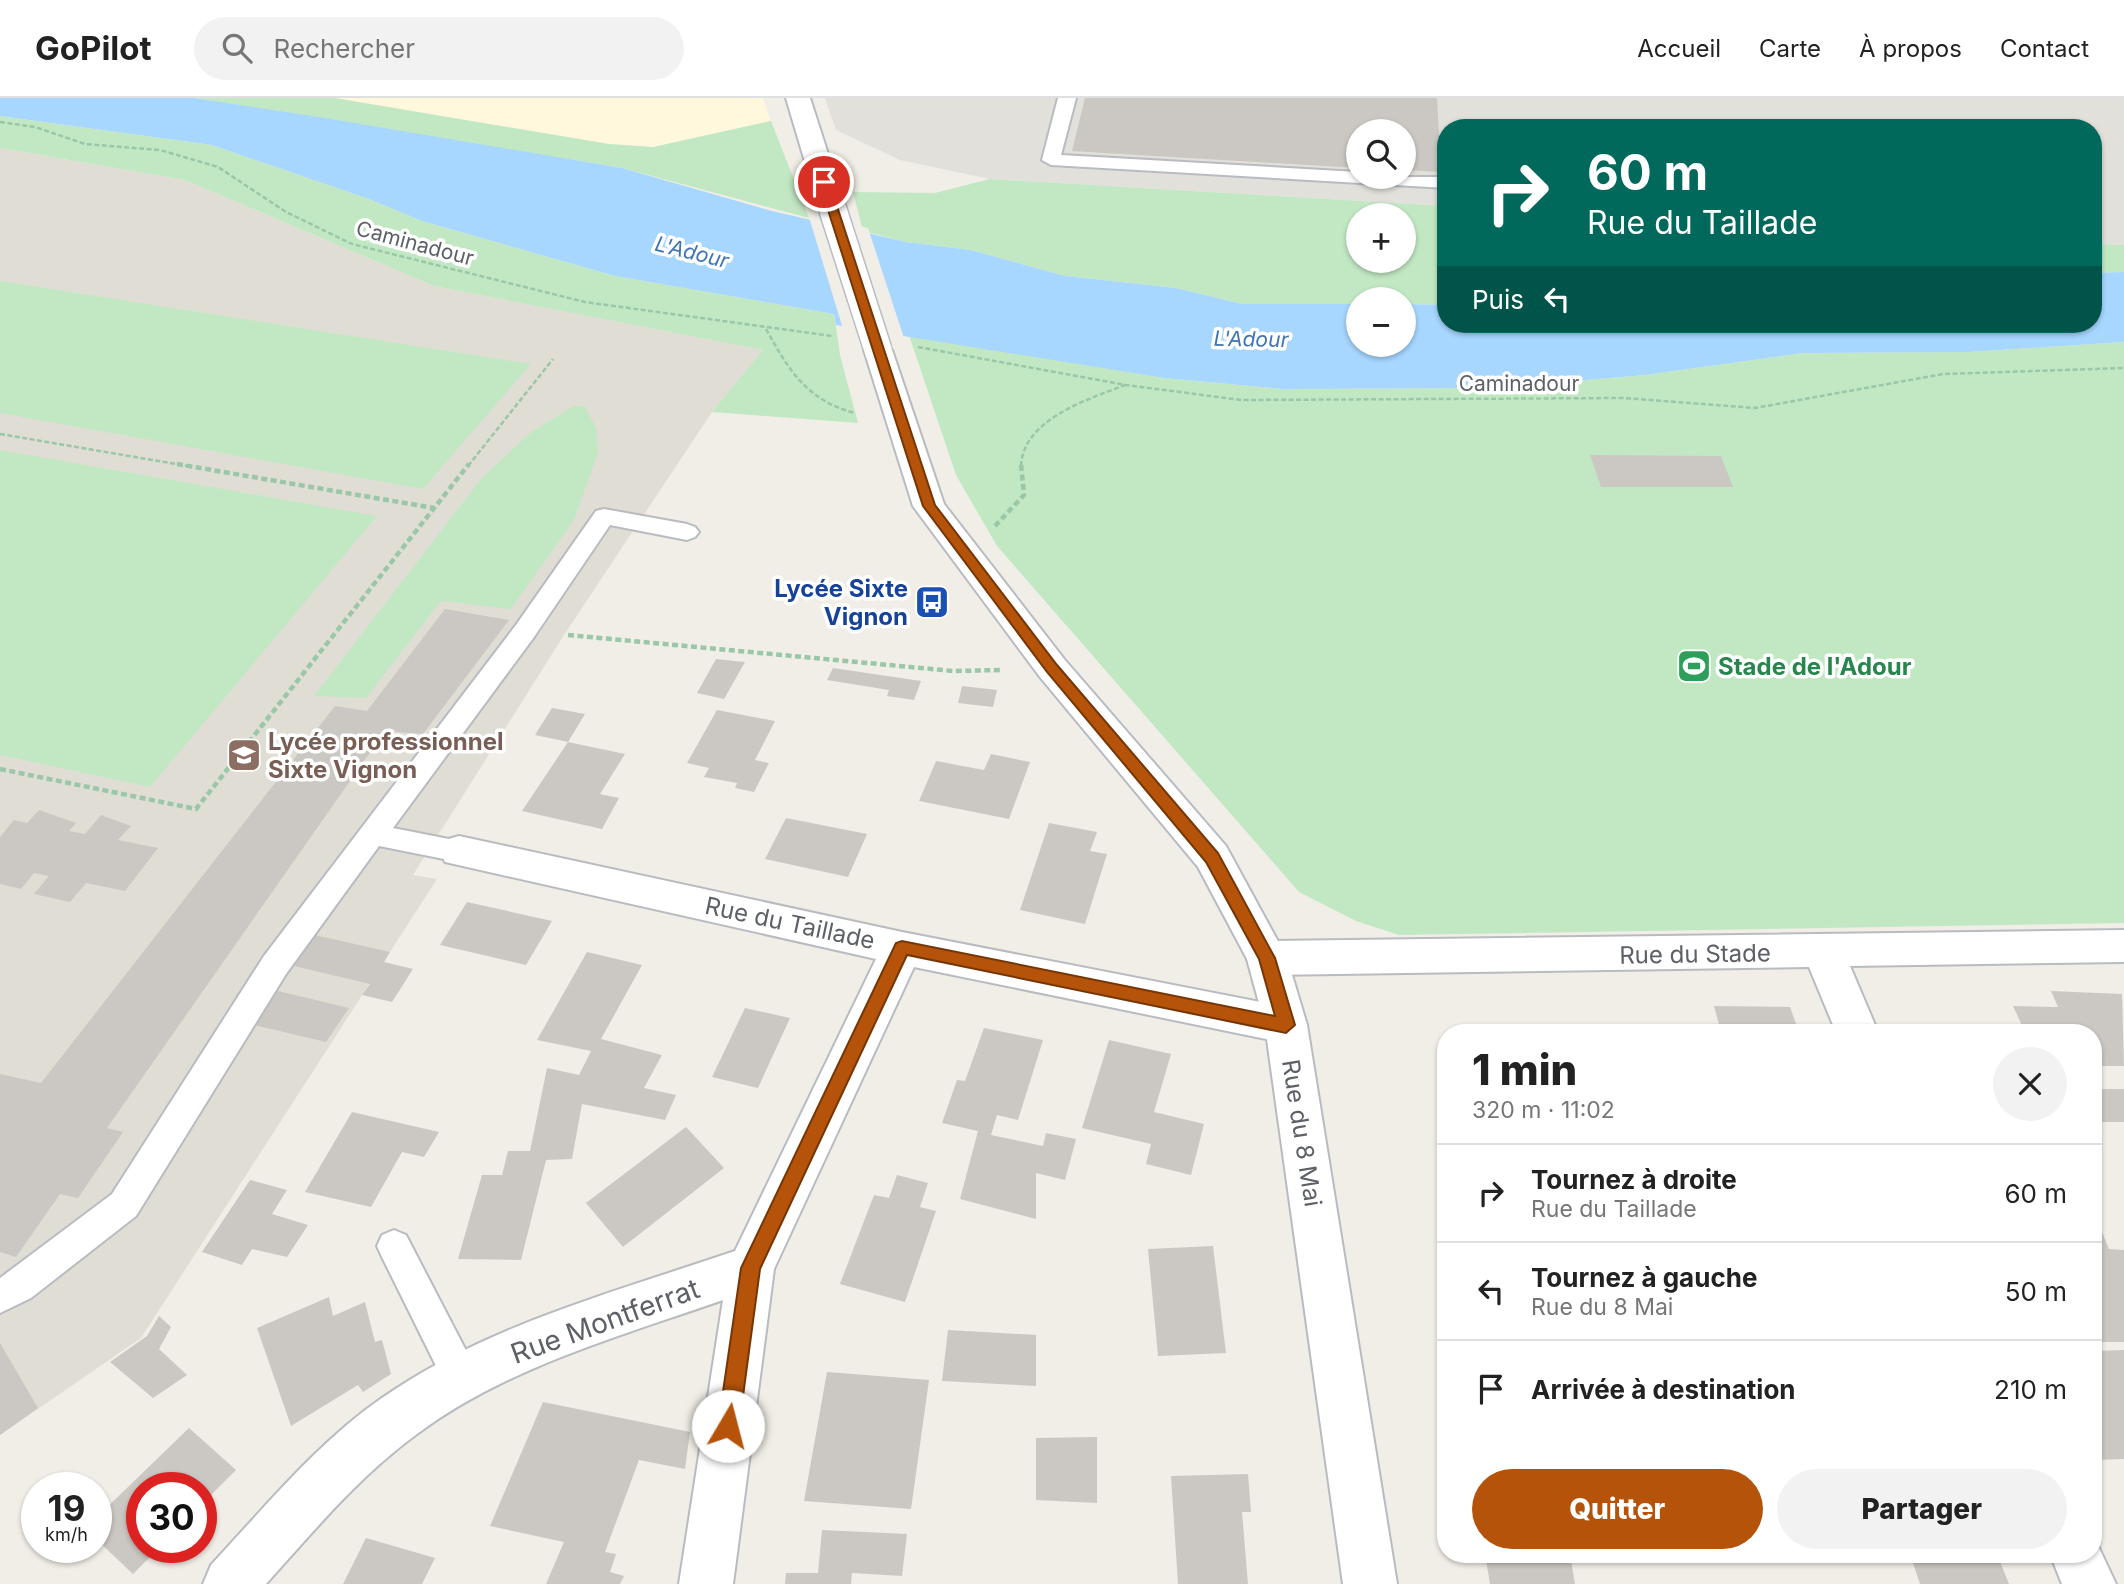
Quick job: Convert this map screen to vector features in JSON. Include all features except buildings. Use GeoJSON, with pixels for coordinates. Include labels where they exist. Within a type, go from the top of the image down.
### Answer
{"type":"FeatureCollection","features":[{"type":"Feature","properties":{"kind":"street","name":"Rue du 8 Mai"},"geometry":{"type":"LineString","coordinates":[[798,98],[929,506],[1052,668],[1212,857],[1267,958],[1286,1025],[1370,1584]]}},
{"type":"Feature","properties":{"kind":"street","name":"Rue du Taillade"},"geometry":{"type":"LineString","coordinates":[[458,850],[902,948],[1286,1025]]}},
{"type":"Feature","properties":{"kind":"street","name":"Rue du Stade"},"geometry":{"type":"LineString","coordinates":[[1267,958],[2124,946]]}},
{"type":"Feature","properties":{"kind":"street"},"geometry":{"type":"LineString","coordinates":[[706,1584],[751,1268],[902,948]]}},
{"type":"Feature","properties":{"kind":"street"},"geometry":{"type":"LineString","coordinates":[[1823,952],[1854,1024]]}},
{"type":"Feature","properties":{"kind":"street","name":"Rue Montferrat"},"geometry":{"type":"LineString","coordinates":[[230,1584],[328,1477],[399,1415],[461,1378],[513,1353],[751,1268]]}},
{"type":"Feature","properties":{"kind":"street"},"geometry":{"type":"LineString","coordinates":[[2081,1563],[2089,1584]]}},
{"type":"Feature","properties":{"kind":"lane"},"geometry":{"type":"LineString","coordinates":[[1067,98],[1051,160],[1437,182]]}},
{"type":"Feature","properties":{"kind":"lane"},"geometry":{"type":"LineString","coordinates":[[0,1297],[19,1286],[124,1205],[275,965],[375,835],[525,631],[604,516],[687,532]]}},
{"type":"Feature","properties":{"kind":"lane"},"geometry":{"type":"LineString","coordinates":[[375,835],[458,850]]}},
{"type":"Feature","properties":{"kind":"lane"},"geometry":{"type":"LineString","coordinates":[[394,1246],[461,1378]]}},
{"type":"Feature","properties":{"kind":"path","name":"Caminadour"},"geometry":{"type":"LineString","coordinates":[[0,122],[35,127],[85,145],[160,150],[218,167],[286,212],[352,244],[585,302],[1241,400],[1624,398],[1755,408],[1943,374],[2124,368]]}},
{"type":"Feature","properties":{"kind":"path"},"geometry":{"type":"LineString","coordinates":[[765,328],[788,369],[813,391],[847,412],[901,418]]}},
{"type":"Feature","properties":{"kind":"path"},"geometry":{"type":"LineString","coordinates":[[0,769],[196,809],[553,359]]}},
{"type":"Feature","properties":{"kind":"path"},"geometry":{"type":"LineString","coordinates":[[957,545],[1000,524],[1024,495],[1022,457],[1034,432],[1083,402],[1126,384]]}},
{"type":"Feature","properties":{"kind":"path"},"geometry":{"type":"LineString","coordinates":[[0,434],[434,508]]}},
{"type":"Feature","properties":{"kind":"path"},"geometry":{"type":"LineString","coordinates":[[525,631],[953,671],[1052,668]]}},
{"type":"Feature","properties":{"kind":"shaded area"},"geometry":{"type":"Polygon","coordinates":[[[335,98],[763,98],[771,121],[654,147],[609,144],[335,98]]]}},
{"type":"Feature","properties":{"kind":"shaded area"},"geometry":{"type":"Polygon","coordinates":[[[825,98],[2124,98],[2124,245],[2102,244],[2102,119],[1437,119],[1437,206],[990,179],[900,160],[836,130],[825,98]]]}},
{"type":"Feature","properties":{"kind":"shaded area","name":"Lycée professionnel Sixte Vignon"},"geometry":{"type":"Polygon","coordinates":[[[0,148],[185,180],[434,286],[764,350],[712,412],[564,635],[413,875],[437,879],[141,1338],[0,1435],[0,148]]]}},
{"type":"Feature","properties":{"kind":"green space"},"geometry":{"type":"Polygon","coordinates":[[[194,98],[335,98],[609,144],[653,147],[771,121],[809,218],[622,168],[194,98]]]}},
{"type":"Feature","properties":{"kind":"green space"},"geometry":{"type":"Polygon","coordinates":[[[0,116],[212,145],[369,199],[422,221],[615,276],[834,314],[840,355],[858,423],[712,412],[763,350],[434,286],[185,180],[0,148],[0,116]]]}},
{"type":"Feature","properties":{"kind":"green space"},"geometry":{"type":"Polygon","coordinates":[[[990,179],[1394,203],[1346,203],[1346,273],[1416,273],[1416,204],[1437,206],[1437,305],[1416,304],[1416,287],[1346,287],[1346,304],[1242,304],[1176,288],[1065,276],[971,250],[906,242],[863,231],[853,192],[935,193],[990,179]]]}},
{"type":"Feature","properties":{"kind":"green space"},"geometry":{"type":"Polygon","coordinates":[[[2102,244],[2124,245],[2124,272],[2102,273],[2102,244]]]}},
{"type":"Feature","properties":{"kind":"green space"},"geometry":{"type":"Polygon","coordinates":[[[0,281],[531,364],[423,489],[0,413],[0,281]]]}},
{"type":"Feature","properties":{"kind":"green space","name":"Stade de l'Adour"},"geometry":{"type":"Polygon","coordinates":[[[909,335],[1164,378],[1282,389],[1491,388],[1645,375],[1803,353],[1969,352],[2124,342],[2124,923],[1399,935],[1356,921],[1299,892],[997,546],[956,475],[909,335]]]}},
{"type":"Feature","properties":{"kind":"green space"},"geometry":{"type":"Polygon","coordinates":[[[573,406],[585,406],[596,428],[598,453],[574,520],[511,609],[441,601],[366,698],[314,696],[481,479],[530,433],[573,406]]]}},
{"type":"Feature","properties":{"kind":"green space"},"geometry":{"type":"Polygon","coordinates":[[[0,450],[377,516],[150,787],[0,755],[0,450]]]}},
{"type":"Feature","properties":{"kind":"water","name":"L'Adour"},"geometry":{"type":"Polygon","coordinates":[[[0,98],[194,98],[325,118],[622,168],[772,211],[906,242],[971,250],[1065,276],[1176,288],[1242,304],[1346,304],[1346,357],[1416,357],[1416,304],[1437,305],[1437,333],[2102,333],[2102,273],[2124,272],[2124,342],[1969,352],[1803,353],[1645,375],[1490,388],[1282,389],[1164,378],[836,325],[834,314],[615,276],[422,221],[369,199],[212,145],[0,116],[0,98]]]}},
{"type":"Feature","properties":{"kind":"pier"},"geometry":{"type":"Polygon","coordinates":[[[808,214],[868,228],[904,338],[843,329],[808,214]]]}},
{"type":"Feature","properties":{"kind":"place","name":"Lycée Sixte Vignon"},"geometry":{"type":"Point","coordinates":[932,602]}},
{"type":"Feature","properties":{"kind":"place","name":"Stade de l'Adour"},"geometry":{"type":"Point","coordinates":[1694,666]}},
{"type":"Feature","properties":{"kind":"place","name":"Lycée professionnel Sixte Vignon"},"geometry":{"type":"Point","coordinates":[244,755]}},
{"type":"Feature","properties":{"kind":"route"},"geometry":{"type":"LineString","coordinates":[[728,1426],[751,1268],[902,948],[1286,1025],[1267,958],[1212,857],[1052,668],[929,506],[824,182]]}}]}
